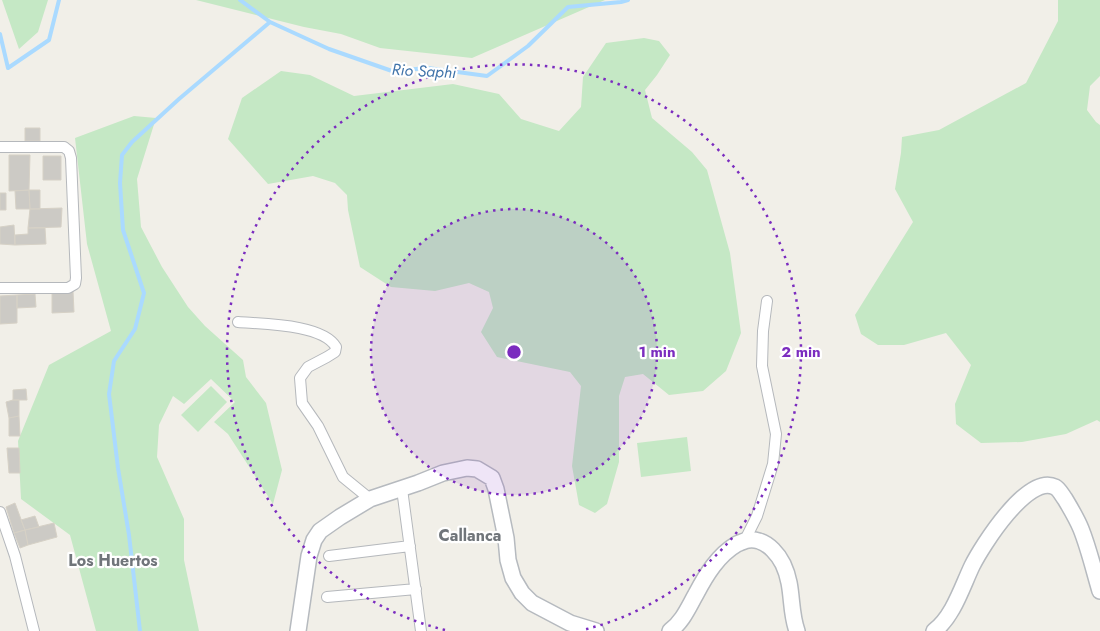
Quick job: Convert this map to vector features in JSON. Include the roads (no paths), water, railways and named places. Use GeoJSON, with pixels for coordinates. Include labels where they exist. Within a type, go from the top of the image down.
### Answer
{"type":"FeatureCollection","features":[{"type":"Feature","properties":{"kind":"main road"},"geometry":{"type":"LineString","coordinates":[[298,631],[308,556],[314,540],[320,531],[370,499],[443,473],[467,468],[477,469],[492,478],[506,538],[508,560],[513,578],[522,594],[532,603],[570,623],[596,631]]}},
{"type":"Feature","properties":{"kind":"main road"},"geometry":{"type":"LineString","coordinates":[[934,631],[948,616],[973,565],[1000,522],[1031,491],[1044,485],[1056,488],[1060,492],[1081,528],[1100,591]]}},
{"type":"Feature","properties":{"kind":"main road"},"geometry":{"type":"LineString","coordinates":[[670,631],[677,626],[686,613],[709,571],[730,548],[745,540],[761,541],[779,557],[791,587],[793,613],[797,631]]}},
{"type":"Feature","properties":{"kind":"street"},"geometry":{"type":"LineString","coordinates":[[0,147],[64,147],[69,151],[71,158],[76,278],[75,284],[68,288],[0,288]]}},
{"type":"Feature","properties":{"kind":"street"},"geometry":{"type":"LineString","coordinates":[[745,540],[757,516],[773,464],[776,434],[762,366],[763,331],[767,301]]}},
{"type":"Feature","properties":{"kind":"street"},"geometry":{"type":"LineString","coordinates":[[238,322],[302,328],[319,333],[333,342],[336,347],[335,352],[308,367],[300,378],[302,403],[318,426],[343,477],[370,499]]}},
{"type":"Feature","properties":{"kind":"street"},"geometry":{"type":"LineString","coordinates":[[402,489],[421,631]]}},
{"type":"Feature","properties":{"kind":"street"},"geometry":{"type":"LineString","coordinates":[[0,512],[15,556],[34,631]]}},
{"type":"Feature","properties":{"kind":"street"},"geometry":{"type":"LineString","coordinates":[[329,556],[410,546]]}},
{"type":"Feature","properties":{"kind":"street"},"geometry":{"type":"LineString","coordinates":[[327,597],[416,589]]}},
{"type":"Feature","properties":{"kind":"waterway","name":"Rio Saphi"},"geometry":{"type":"LineString","coordinates":[[0,34],[8,68],[49,40],[59,0]]}},
{"type":"Feature","properties":{"kind":"waterway","name":"Rio Saphi"},"geometry":{"type":"LineString","coordinates":[[240,0],[270,22],[329,49],[392,71],[428,68],[487,76],[528,46],[568,7],[628,0]]}},
{"type":"Feature","properties":{"kind":"waterway"},"geometry":{"type":"LineString","coordinates":[[140,631],[129,535],[109,394],[114,361],[135,329],[144,293],[123,230],[120,183],[122,155],[132,142],[179,99],[270,22]]}},
{"type":"Feature","properties":{"kind":"district","name":"Callanca"},"geometry":{"type":"Point","coordinates":[470,535]}},
{"type":"Feature","properties":{"kind":"district","name":"Los Huertos"},"geometry":{"type":"Point","coordinates":[113,560]}}]}
